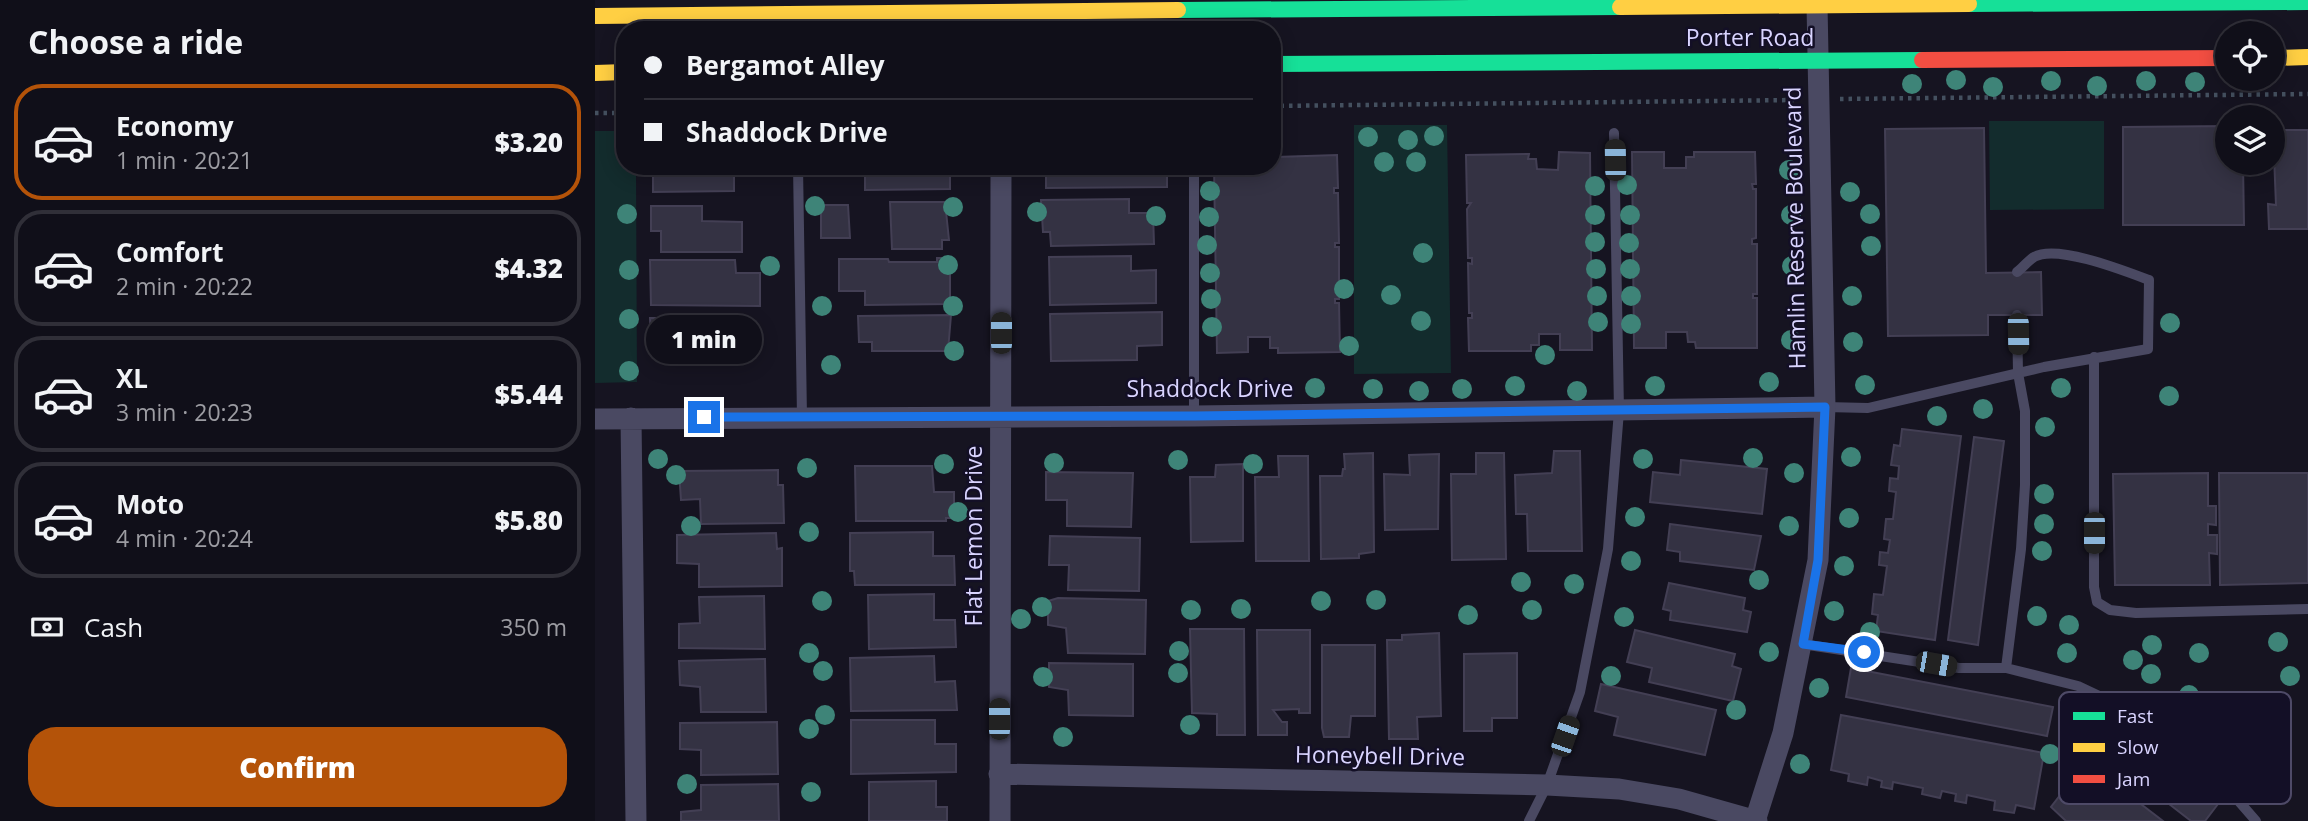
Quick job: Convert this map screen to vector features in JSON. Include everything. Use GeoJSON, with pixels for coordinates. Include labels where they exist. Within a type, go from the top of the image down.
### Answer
{"type":"FeatureCollection","features":[{"type":"Feature","properties":{"kind":"street","name":"Porter Road"},"geometry":{"type":"LineString","coordinates":[[595,16],[635,8],[1001,20],[1817,5],[2308,2]]}},
{"type":"Feature","properties":{"kind":"street","name":"Hamlin Reserve Boulevard"},"geometry":{"type":"LineString","coordinates":[[1756,821],[1783,733],[1818,560],[1825,407],[1817,5]]}},
{"type":"Feature","properties":{"kind":"street"},"geometry":{"type":"LineString","coordinates":[[2285,58],[2308,57]]}},
{"type":"Feature","properties":{"kind":"street","name":"Porter Road"},"geometry":{"type":"LineString","coordinates":[[1281,64],[2215,58]]}},
{"type":"Feature","properties":{"kind":"street"},"geometry":{"type":"LineString","coordinates":[[595,73],[616,72]]}},
{"type":"Feature","properties":{"kind":"street","name":"Flat Lemon Drive"},"geometry":{"type":"LineString","coordinates":[[1000,821],[1001,175]]}},
{"type":"Feature","properties":{"kind":"street","name":"Shaddock Drive"},"geometry":{"type":"LineString","coordinates":[[595,418],[1195,416],[1825,407]]}},
{"type":"Feature","properties":{"kind":"street"},"geometry":{"type":"LineString","coordinates":[[631,418],[636,821]]}},
{"type":"Feature","properties":{"kind":"street","name":"Honeybell Drive"},"geometry":{"type":"LineString","coordinates":[[999,774],[1547,785],[1631,791],[1679,799],[1756,821]]}},
{"type":"Feature","properties":{"kind":"lane"},"geometry":{"type":"LineString","coordinates":[[1529,821],[1547,785],[1580,692],[1608,549],[1619,411],[1614,133]]}},
{"type":"Feature","properties":{"kind":"lane"},"geometry":{"type":"LineString","coordinates":[[798,175],[802,417]]}},
{"type":"Feature","properties":{"kind":"lane"},"geometry":{"type":"LineString","coordinates":[[1194,175],[1195,416]]}},
{"type":"Feature","properties":{"kind":"lane"},"geometry":{"type":"LineString","coordinates":[[1825,407],[1868,408],[2018,373],[2148,349],[2149,280],[2113,266],[2067,255],[2036,256],[2017,272]]}},
{"type":"Feature","properties":{"kind":"lane"},"geometry":{"type":"LineString","coordinates":[[2006,668],[2021,549],[2025,485],[2025,411],[2018,373],[2017,315]]}},
{"type":"Feature","properties":{"kind":"lane"},"geometry":{"type":"LineString","coordinates":[[2094,357],[2094,587],[2097,602],[2110,610],[2136,613],[2308,609]]}},
{"type":"Feature","properties":{"kind":"lane"},"geometry":{"type":"LineString","coordinates":[[1803,644],[1959,668],[2006,668],[2078,686],[2091,692]]}},
{"type":"Feature","properties":{"kind":"lane"},"geometry":{"type":"LineString","coordinates":[[2241,804],[2256,821]]}},
{"type":"Feature","properties":{"kind":"path"},"geometry":{"type":"LineString","coordinates":[[1281,106],[2308,94]]}},
{"type":"Feature","properties":{"kind":"path"},"geometry":{"type":"LineString","coordinates":[[595,113],[616,113]]}},
{"type":"Feature","properties":{"kind":"green space"},"geometry":{"type":"Polygon","coordinates":[[[1989,121],[2104,121],[2104,209],[1990,210],[1989,121]]]}},
{"type":"Feature","properties":{"kind":"green space"},"geometry":{"type":"Polygon","coordinates":[[[1354,125],[1447,125],[1451,373],[1354,374],[1354,125]]]}},
{"type":"Feature","properties":{"kind":"green space"},"geometry":{"type":"Polygon","coordinates":[[[595,131],[616,131],[616,175],[636,175],[637,382],[595,383],[595,131]]]}},
{"type":"Feature","properties":{"kind":"building"},"geometry":{"type":"Polygon","coordinates":[[[2215,126],[2215,175],[2243,175],[2244,225],[2123,225],[2123,127],[2215,126]]]}},
{"type":"Feature","properties":{"kind":"building"},"geometry":{"type":"Polygon","coordinates":[[[1984,128],[1986,273],[2041,272],[2042,315],[1988,315],[1988,335],[1888,336],[1885,129],[1984,128]]]}},
{"type":"Feature","properties":{"kind":"building"},"geometry":{"type":"Polygon","coordinates":[[[2285,130],[2308,130],[2308,229],[2269,229],[2268,204],[2276,205],[2275,175],[2285,175],[2285,130]]]}},
{"type":"Feature","properties":{"kind":"building"},"geometry":{"type":"Polygon","coordinates":[[[1559,152],[1590,153],[1592,350],[1560,350],[1560,334],[1539,334],[1539,345],[1531,345],[1531,351],[1469,351],[1468,318],[1472,318],[1472,313],[1469,313],[1468,263],[1472,264],[1472,258],[1468,258],[1467,209],[1471,203],[1467,203],[1466,155],[1529,154],[1528,159],[1536,159],[1537,169],[1558,170],[1559,152]]]}},
{"type":"Feature","properties":{"kind":"building"},"geometry":{"type":"Polygon","coordinates":[[[1632,152],[1664,152],[1664,168],[1686,168],[1686,157],[1694,157],[1694,152],[1755,152],[1756,184],[1752,184],[1753,189],[1756,189],[1756,238],[1752,239],[1752,244],[1757,244],[1757,294],[1753,294],[1753,298],[1757,298],[1757,348],[1696,348],[1695,342],[1688,342],[1687,332],[1666,332],[1666,348],[1634,348],[1632,152]]]}},
{"type":"Feature","properties":{"kind":"building"},"geometry":{"type":"Polygon","coordinates":[[[1337,155],[1338,188],[1334,188],[1334,193],[1338,193],[1339,243],[1335,243],[1335,247],[1339,247],[1339,299],[1335,299],[1335,303],[1339,303],[1340,352],[1278,353],[1278,348],[1270,348],[1270,337],[1248,337],[1248,352],[1217,353],[1214,175],[1281,175],[1281,157],[1337,155]]]}},
{"type":"Feature","properties":{"kind":"building"},"geometry":{"type":"Polygon","coordinates":[[[653,175],[734,175],[734,191],[653,192],[653,175]]]}},
{"type":"Feature","properties":{"kind":"building"},"geometry":{"type":"Polygon","coordinates":[[[865,175],[950,175],[950,189],[865,190],[865,175]]]}},
{"type":"Feature","properties":{"kind":"building"},"geometry":{"type":"Polygon","coordinates":[[[1046,175],[1167,175],[1167,187],[1046,188],[1046,175]]]}},
{"type":"Feature","properties":{"kind":"building"},"geometry":{"type":"Polygon","coordinates":[[[1129,199],[1129,213],[1153,213],[1154,244],[1051,246],[1050,232],[1043,232],[1041,200],[1129,199]]]}},
{"type":"Feature","properties":{"kind":"building"},"geometry":{"type":"Polygon","coordinates":[[[890,202],[945,202],[949,240],[942,240],[942,249],[892,249],[890,202]]]}},
{"type":"Feature","properties":{"kind":"building"},"geometry":{"type":"Polygon","coordinates":[[[821,205],[848,205],[850,238],[821,238],[821,205]]]}},
{"type":"Feature","properties":{"kind":"building"},"geometry":{"type":"Polygon","coordinates":[[[651,206],[702,206],[702,221],[742,222],[742,252],[661,252],[661,231],[651,231],[651,206]]]}},
{"type":"Feature","properties":{"kind":"building"},"geometry":{"type":"Polygon","coordinates":[[[1131,256],[1131,271],[1156,270],[1156,303],[1050,305],[1049,257],[1131,256]]]}},
{"type":"Feature","properties":{"kind":"building"},"geometry":{"type":"Polygon","coordinates":[[[937,258],[942,258],[942,270],[950,271],[950,304],[865,305],[865,291],[839,291],[839,259],[937,262],[937,258]]]}},
{"type":"Feature","properties":{"kind":"building"},"geometry":{"type":"Polygon","coordinates":[[[650,260],[735,260],[736,273],[760,273],[760,306],[651,305],[650,260]]]}},
{"type":"Feature","properties":{"kind":"building"},"geometry":{"type":"Polygon","coordinates":[[[1162,312],[1162,345],[1137,346],[1137,360],[1051,361],[1050,314],[1162,312]]]}},
{"type":"Feature","properties":{"kind":"building"},"geometry":{"type":"Polygon","coordinates":[[[951,315],[948,351],[872,351],[872,342],[859,342],[858,316],[951,315]]]}},
{"type":"Feature","properties":{"kind":"building"},"geometry":{"type":"Polygon","coordinates":[[[650,318],[728,318],[728,327],[736,327],[736,353],[658,353],[659,344],[651,344],[650,318]]]}},
{"type":"Feature","properties":{"kind":"building"},"geometry":{"type":"Polygon","coordinates":[[[1902,429],[1961,436],[1935,640],[1876,631],[1878,615],[1872,614],[1874,594],[1883,595],[1887,566],[1879,565],[1880,552],[1888,553],[1890,540],[1884,539],[1886,519],[1893,519],[1896,492],[1889,491],[1890,478],[1898,479],[1899,466],[1891,465],[1894,445],[1900,446],[1902,429]]]}},
{"type":"Feature","properties":{"kind":"building"},"geometry":{"type":"Polygon","coordinates":[[[1974,437],[2004,441],[1978,645],[1948,640],[1974,437]]]}},
{"type":"Feature","properties":{"kind":"building"},"geometry":{"type":"Polygon","coordinates":[[[1554,451],[1580,451],[1582,551],[1528,551],[1527,514],[1516,514],[1515,475],[1552,473],[1554,451]]]}},
{"type":"Feature","properties":{"kind":"building"},"geometry":{"type":"Polygon","coordinates":[[[1373,453],[1374,552],[1359,554],[1359,558],[1321,559],[1320,476],[1342,476],[1345,469],[1344,454],[1373,453]]]}},
{"type":"Feature","properties":{"kind":"building"},"geometry":{"type":"Polygon","coordinates":[[[1476,453],[1504,453],[1506,559],[1452,560],[1451,474],[1476,474],[1476,453]]]}},
{"type":"Feature","properties":{"kind":"building"},"geometry":{"type":"Polygon","coordinates":[[[1439,454],[1438,529],[1385,530],[1384,474],[1410,475],[1409,455],[1439,454]]]}},
{"type":"Feature","properties":{"kind":"building"},"geometry":{"type":"Polygon","coordinates":[[[1278,456],[1308,456],[1309,561],[1256,561],[1255,477],[1279,477],[1278,456]]]}},
{"type":"Feature","properties":{"kind":"building"},"geometry":{"type":"Polygon","coordinates":[[[1681,460],[1767,469],[1762,514],[1650,502],[1653,472],[1680,475],[1681,460]]]}},
{"type":"Feature","properties":{"kind":"building"},"geometry":{"type":"Polygon","coordinates":[[[1243,464],[1243,541],[1191,542],[1190,477],[1215,477],[1216,465],[1243,464]]]}},
{"type":"Feature","properties":{"kind":"building"},"geometry":{"type":"Polygon","coordinates":[[[855,466],[932,466],[934,492],[954,492],[954,518],[946,518],[946,521],[856,521],[855,466]]]}},
{"type":"Feature","properties":{"kind":"building"},"geometry":{"type":"Polygon","coordinates":[[[778,470],[778,485],[783,485],[784,523],[701,524],[700,499],[681,500],[679,471],[778,470]]]}},
{"type":"Feature","properties":{"kind":"building"},"geometry":{"type":"Polygon","coordinates":[[[1046,472],[1133,473],[1131,527],[1067,526],[1067,500],[1046,500],[1046,472]]]}},
{"type":"Feature","properties":{"kind":"building"},"geometry":{"type":"Polygon","coordinates":[[[2208,473],[2208,506],[2216,506],[2216,525],[2208,524],[2208,535],[2217,535],[2217,554],[2209,553],[2210,585],[2115,585],[2113,474],[2208,473]]]}},
{"type":"Feature","properties":{"kind":"building"},"geometry":{"type":"Polygon","coordinates":[[[2219,473],[2308,473],[2308,583],[2220,585],[2219,473]]]}},
{"type":"Feature","properties":{"kind":"building"},"geometry":{"type":"Polygon","coordinates":[[[1670,524],[1761,536],[1754,570],[1680,561],[1680,552],[1667,550],[1670,524]]]}},
{"type":"Feature","properties":{"kind":"building"},"geometry":{"type":"Polygon","coordinates":[[[933,532],[933,556],[954,556],[955,585],[855,585],[854,571],[850,571],[850,533],[933,532]]]}},
{"type":"Feature","properties":{"kind":"building"},"geometry":{"type":"Polygon","coordinates":[[[776,533],[777,549],[782,548],[782,586],[699,587],[699,564],[677,563],[677,535],[776,533]]]}},
{"type":"Feature","properties":{"kind":"building"},"geometry":{"type":"Polygon","coordinates":[[[1050,536],[1140,538],[1139,591],[1068,590],[1069,565],[1049,565],[1050,536]]]}},
{"type":"Feature","properties":{"kind":"building"},"geometry":{"type":"Polygon","coordinates":[[[1669,583],[1745,598],[1743,610],[1751,612],[1747,632],[1670,620],[1671,611],[1663,609],[1669,583]]]}},
{"type":"Feature","properties":{"kind":"building"},"geometry":{"type":"Polygon","coordinates":[[[934,594],[934,620],[955,620],[956,647],[869,649],[868,595],[934,594]]]}},
{"type":"Feature","properties":{"kind":"building"},"geometry":{"type":"Polygon","coordinates":[[[764,596],[765,649],[679,648],[679,624],[700,623],[699,597],[764,596]]]}},
{"type":"Feature","properties":{"kind":"building"},"geometry":{"type":"Polygon","coordinates":[[[1058,598],[1146,600],[1145,654],[1068,653],[1066,628],[1048,625],[1048,601],[1058,598]]]}},
{"type":"Feature","properties":{"kind":"building"},"geometry":{"type":"Polygon","coordinates":[[[1190,629],[1244,629],[1245,735],[1217,735],[1217,714],[1192,713],[1190,629]]]}},
{"type":"Feature","properties":{"kind":"building"},"geometry":{"type":"Polygon","coordinates":[[[1257,630],[1310,630],[1310,713],[1299,713],[1299,709],[1273,710],[1282,722],[1287,722],[1287,735],[1258,735],[1257,630]]]}},
{"type":"Feature","properties":{"kind":"building"},"geometry":{"type":"Polygon","coordinates":[[[1635,630],[1735,654],[1732,666],[1741,669],[1733,701],[1649,682],[1652,668],[1627,662],[1635,630]]]}},
{"type":"Feature","properties":{"kind":"building"},"geometry":{"type":"Polygon","coordinates":[[[1439,633],[1441,716],[1417,717],[1418,739],[1389,739],[1387,640],[1402,640],[1402,635],[1439,633]]]}},
{"type":"Feature","properties":{"kind":"building"},"geometry":{"type":"Polygon","coordinates":[[[1322,645],[1375,645],[1375,716],[1351,716],[1349,737],[1324,737],[1322,645]]]}},
{"type":"Feature","properties":{"kind":"building"},"geometry":{"type":"Polygon","coordinates":[[[1517,653],[1517,718],[1492,718],[1492,731],[1464,731],[1464,654],[1517,653]]]}},
{"type":"Feature","properties":{"kind":"building"},"geometry":{"type":"Polygon","coordinates":[[[934,656],[935,682],[955,681],[957,710],[851,711],[850,658],[934,656]]]}},
{"type":"Feature","properties":{"kind":"building"},"geometry":{"type":"Polygon","coordinates":[[[765,659],[766,712],[701,712],[700,687],[680,685],[679,661],[765,659]]]}},
{"type":"Feature","properties":{"kind":"building"},"geometry":{"type":"Polygon","coordinates":[[[1049,663],[1133,664],[1133,716],[1069,715],[1068,690],[1049,687],[1049,663]]]}},
{"type":"Feature","properties":{"kind":"building"},"geometry":{"type":"Polygon","coordinates":[[[1851,668],[2053,707],[2047,736],[1846,697],[1851,668]]]}},
{"type":"Feature","properties":{"kind":"building"},"geometry":{"type":"Polygon","coordinates":[[[1601,684],[1716,710],[1705,755],[1614,735],[1618,717],[1595,711],[1601,684]]]}},
{"type":"Feature","properties":{"kind":"building"},"geometry":{"type":"Polygon","coordinates":[[[1841,715],[2044,753],[2034,809],[2016,805],[2014,813],[1994,810],[1995,801],[1967,795],[1966,803],[1955,801],[1956,794],[1942,791],[1940,798],[1922,794],[1923,788],[1893,782],[1892,789],[1881,787],[1882,781],[1868,777],[1867,785],[1848,781],[1849,774],[1831,770],[1841,715]]]}},
{"type":"Feature","properties":{"kind":"building"},"geometry":{"type":"Polygon","coordinates":[[[851,720],[935,720],[935,744],[956,744],[956,772],[851,774],[851,720]]]}},
{"type":"Feature","properties":{"kind":"building"},"geometry":{"type":"Polygon","coordinates":[[[777,722],[778,774],[701,775],[701,750],[680,749],[680,723],[777,722]]]}},
{"type":"Feature","properties":{"kind":"building"},"geometry":{"type":"Polygon","coordinates":[[[936,781],[936,807],[947,807],[947,821],[869,821],[869,782],[936,781]]]}},
{"type":"Feature","properties":{"kind":"building"},"geometry":{"type":"Polygon","coordinates":[[[778,784],[779,821],[681,821],[681,812],[701,810],[701,785],[778,784]]]}},
{"type":"Feature","properties":{"kind":"building"},"geometry":{"type":"Polygon","coordinates":[[[2059,797],[2059,804],[2141,804],[2163,821],[2066,821],[2051,807],[2059,797]]]}},
{"type":"Feature","properties":{"kind":"building"},"geometry":{"type":"Polygon","coordinates":[[[2169,804],[2218,804],[2205,821],[2191,821],[2169,804]]]}},
{"type":"Feature","properties":{"kind":"traffic: fast"},"geometry":{"type":"LineString","coordinates":[[1969,4],[2308,2]]}},
{"type":"Feature","properties":{"kind":"traffic: fast"},"geometry":{"type":"LineString","coordinates":[[1178,10],[1620,7]]}},
{"type":"Feature","properties":{"kind":"traffic: fast"},"geometry":{"type":"LineString","coordinates":[[1281,64],[1922,60]]}},
{"type":"Feature","properties":{"kind":"traffic: slow"},"geometry":{"type":"LineString","coordinates":[[1620,7],[1969,4]]}},
{"type":"Feature","properties":{"kind":"traffic: slow"},"geometry":{"type":"LineString","coordinates":[[595,16],[1178,10]]}},
{"type":"Feature","properties":{"kind":"traffic: slow"},"geometry":{"type":"LineString","coordinates":[[2285,58],[2308,57]]}},
{"type":"Feature","properties":{"kind":"traffic: slow"},"geometry":{"type":"LineString","coordinates":[[595,73],[616,72]]}},
{"type":"Feature","properties":{"kind":"traffic: jam"},"geometry":{"type":"LineString","coordinates":[[1922,60],[2215,58]]}},
{"type":"Feature","properties":{"kind":"route"},"geometry":{"type":"LineString","coordinates":[[704,417],[1195,416],[1825,407],[1818,560],[1803,644],[1864,652]]}}]}
